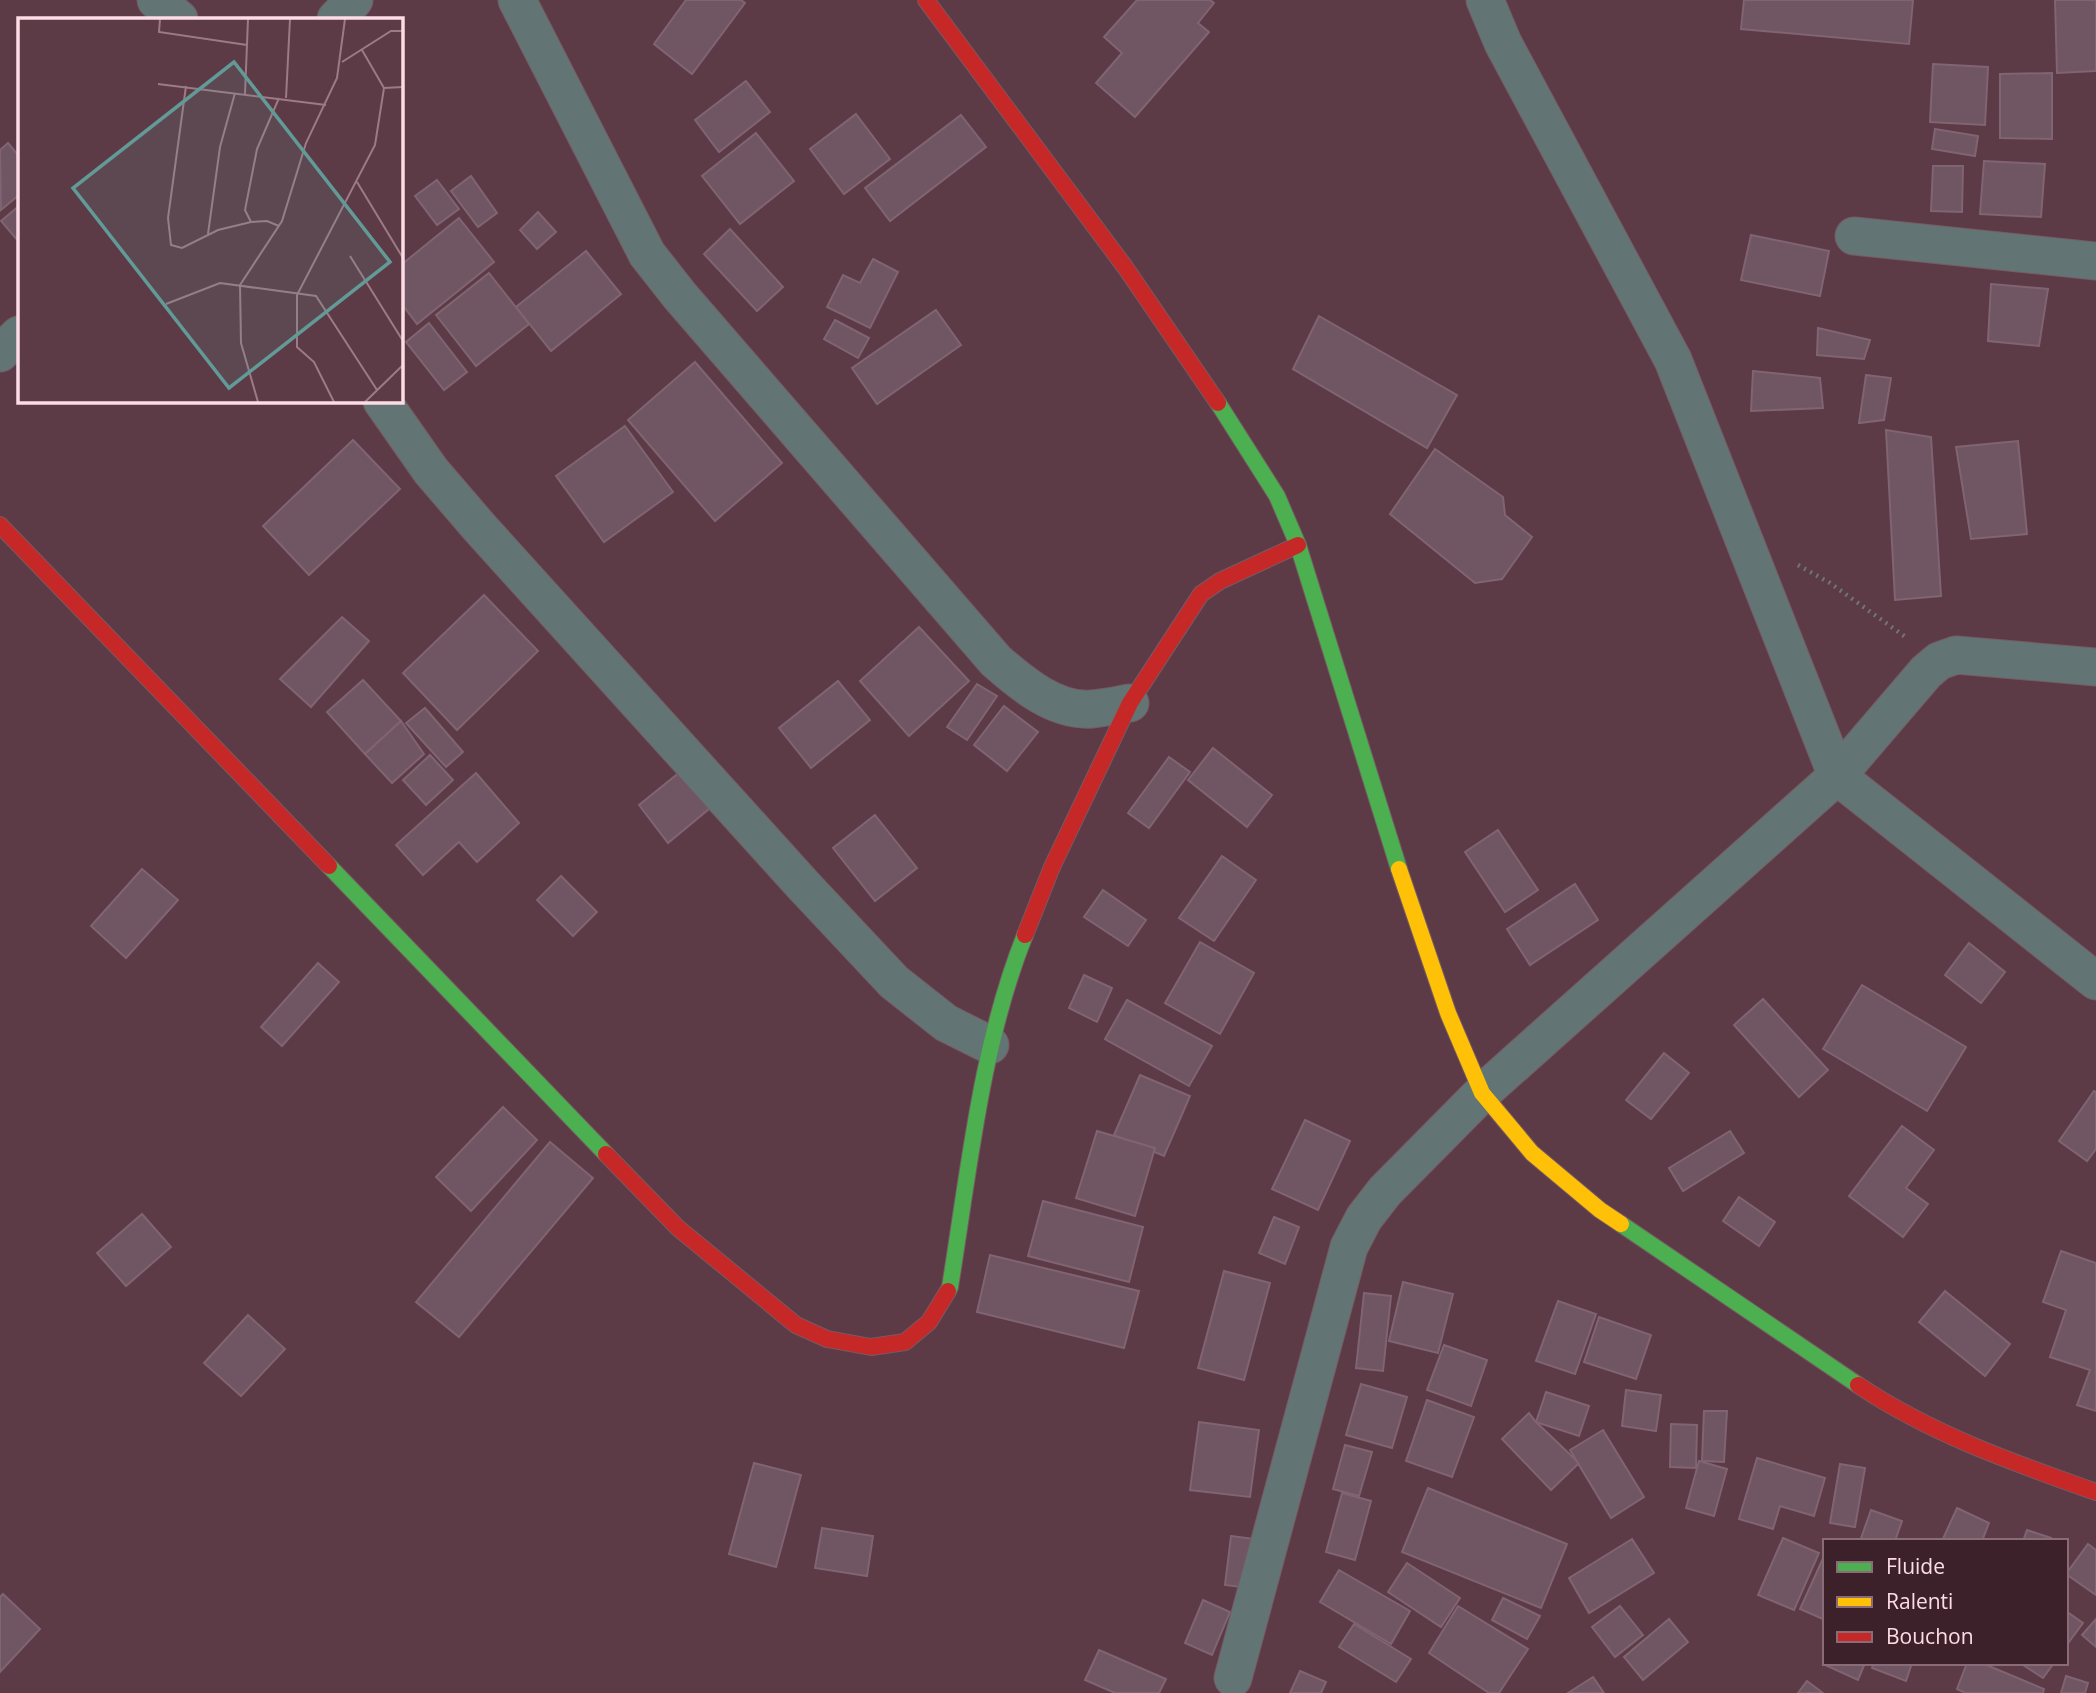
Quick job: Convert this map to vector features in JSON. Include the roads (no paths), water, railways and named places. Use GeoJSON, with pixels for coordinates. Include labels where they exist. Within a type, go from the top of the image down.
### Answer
{"type":"FeatureCollection","features":[{"type":"Feature","properties":{"kind":"street"},"geometry":{"type":"LineString","coordinates":[[156,0],[178,18]]}},
{"type":"Feature","properties":{"kind":"street"},"geometry":{"type":"LineString","coordinates":[[337,18],[354,0]]}},
{"type":"Feature","properties":{"kind":"street"},"geometry":{"type":"LineString","coordinates":[[517,0],[647,254],[680,296],[996,661],[1018,681],[1062,705],[1090,709],[1130,702]]}},
{"type":"Feature","properties":{"kind":"street"},"geometry":{"type":"LineString","coordinates":[[926,0],[1125,267],[1278,496],[1298,545],[1409,901],[1448,1013],[1482,1093],[1532,1153],[1600,1210],[1866,1390],[1938,1430],[2008,1461],[2096,1492]]}},
{"type":"Feature","properties":{"kind":"street"},"geometry":{"type":"LineString","coordinates":[[1485,0],[1503,43],[1673,360],[1837,776],[2096,981]]}},
{"type":"Feature","properties":{"kind":"street"},"geometry":{"type":"LineString","coordinates":[[1854,236],[2096,261]]}},
{"type":"Feature","properties":{"kind":"street"},"geometry":{"type":"LineString","coordinates":[[0,353],[18,336]]}},
{"type":"Feature","properties":{"kind":"street"},"geometry":{"type":"LineString","coordinates":[[383,402],[431,471],[480,528],[894,982],[946,1023],[990,1045]]}},
{"type":"Feature","properties":{"kind":"street"},"geometry":{"type":"LineString","coordinates":[[0,525],[678,1228],[796,1325],[827,1339],[871,1347],[905,1342],[929,1322],[950,1287],[990,1045],[1013,965],[1047,879],[1130,702],[1201,594],[1220,581],[1298,545]]}},
{"type":"Feature","properties":{"kind":"street"},"geometry":{"type":"LineString","coordinates":[[1233,1678],[1349,1247],[1364,1218],[1385,1191],[1482,1093],[1837,776],[1926,672],[1939,661],[1956,655],[2096,667]]}}]}
